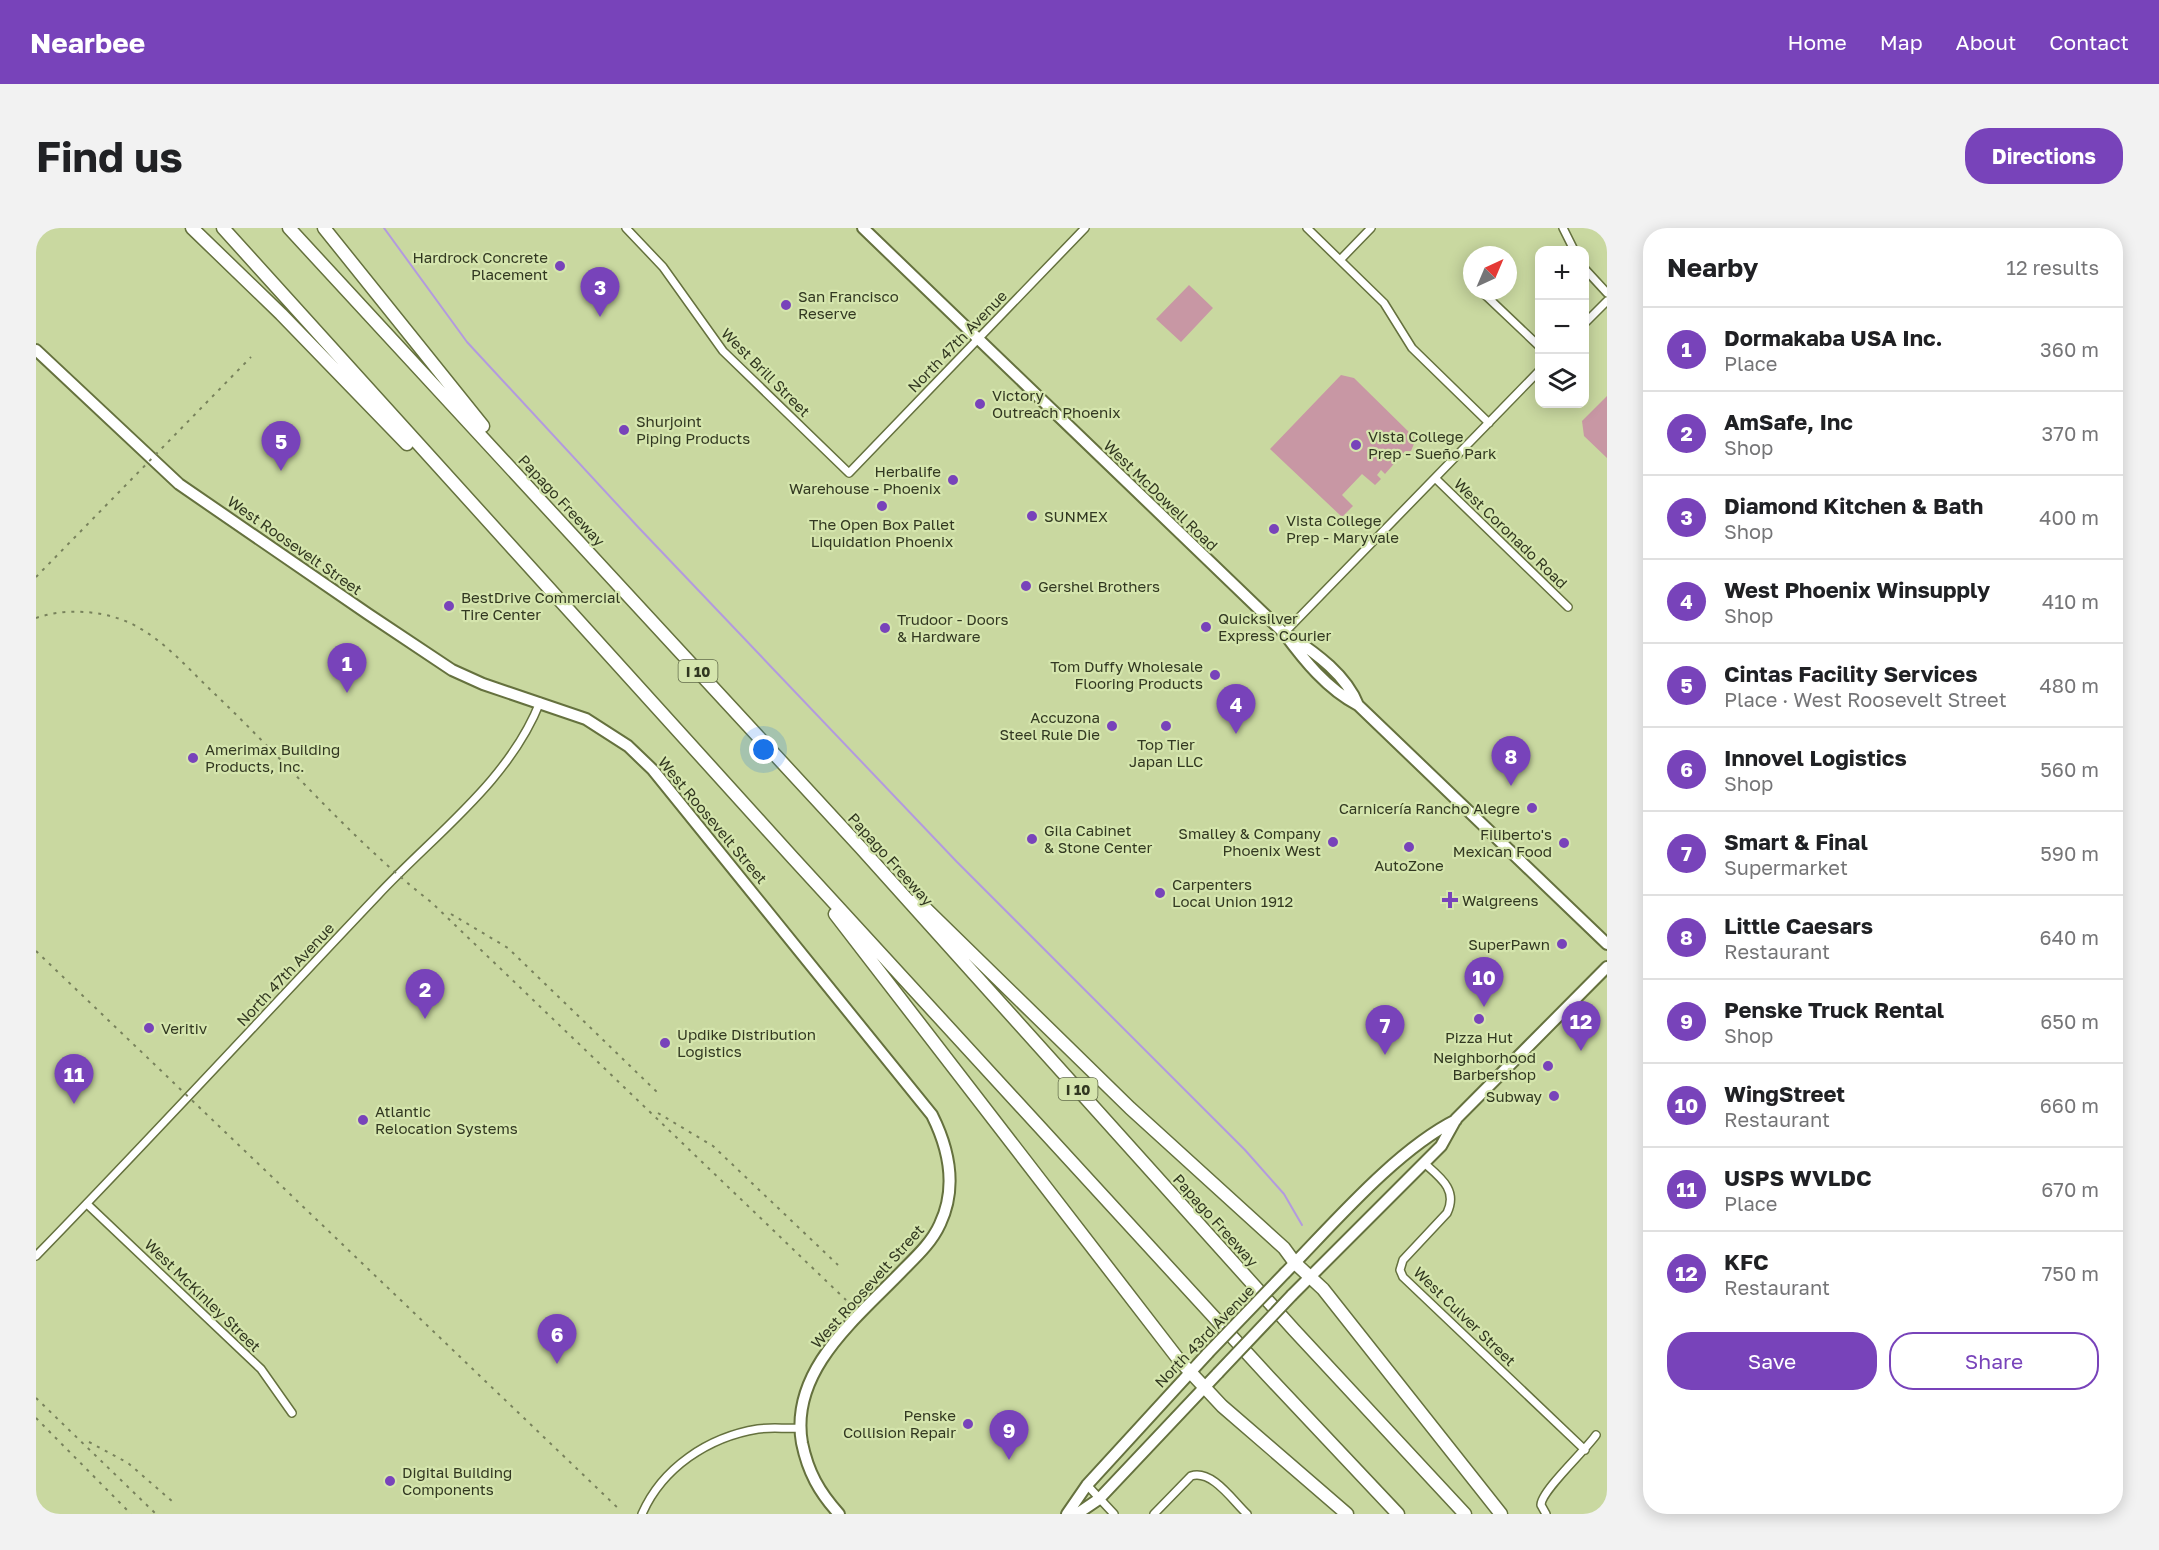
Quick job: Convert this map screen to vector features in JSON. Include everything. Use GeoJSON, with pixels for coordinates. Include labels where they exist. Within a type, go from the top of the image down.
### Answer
{"type":"FeatureCollection","features":[{"type":"Feature","properties":{"kind":"highway"},"geometry":{"type":"LineString","coordinates":[[192,228],[495,531]]}},
{"type":"Feature","properties":{"kind":"highway"},"geometry":{"type":"LineString","coordinates":[[223,228],[793,858],[1268,1376],[1398,1514]]}},
{"type":"Feature","properties":{"kind":"highway","name":"Papago Freeway"},"geometry":{"type":"LineString","coordinates":[[289,228],[536,493],[861,848],[1286,1321],[1465,1514]]}},
{"type":"Feature","properties":{"kind":"highway"},"geometry":{"type":"LineString","coordinates":[[324,228],[536,493]]}},
{"type":"Feature","properties":{"kind":"highway"},"geometry":{"type":"LineString","coordinates":[[861,848],[957,937],[1130,1108],[1284,1248],[1305,1283],[1323,1289],[1501,1514]]}},
{"type":"Feature","properties":{"kind":"highway"},"geometry":{"type":"LineString","coordinates":[[793,858],[1190,1373],[1204,1388],[1347,1514]]}},
{"type":"Feature","properties":{"kind":"main road","name":"West McDowell Road"},"geometry":{"type":"LineString","coordinates":[[863,228],[1284,633],[1313,651],[1351,687],[1358,705],[1607,945]]}},
{"type":"Feature","properties":{"kind":"main road","name":"West Roosevelt Street"},"geometry":{"type":"LineString","coordinates":[[36,350],[179,484],[452,670],[483,684],[577,715],[628,746],[653,770],[920,1099],[940,1130],[951,1172],[941,1223],[921,1251],[828,1350],[807,1387],[800,1428],[806,1464],[813,1480],[839,1514]]}},
{"type":"Feature","properties":{"kind":"main road","name":"North 43rd Avenue"},"geometry":{"type":"LineString","coordinates":[[1077,1514],[1099,1499],[1305,1283],[1442,1146],[1456,1119],[1607,967]]}},
{"type":"Feature","properties":{"kind":"main road","name":"North 43rd Avenue"},"geometry":{"type":"LineString","coordinates":[[1067,1514],[1087,1485],[1208,1353],[1295,1263],[1429,1133],[1456,1119]]}},
{"type":"Feature","properties":{"kind":"main road"},"geometry":{"type":"LineString","coordinates":[[1429,1133],[1442,1146]]}},
{"type":"Feature","properties":{"kind":"main road"},"geometry":{"type":"LineString","coordinates":[[1425,1163],[1429,1133]]}},
{"type":"Feature","properties":{"kind":"street","name":"West Brill Street"},"geometry":{"type":"LineString","coordinates":[[626,228],[663,267],[723,351],[849,473]]}},
{"type":"Feature","properties":{"kind":"street","name":"North 47th Avenue"},"geometry":{"type":"LineString","coordinates":[[849,473],[1085,228]]}},
{"type":"Feature","properties":{"kind":"street"},"geometry":{"type":"LineString","coordinates":[[1307,228],[1384,303],[1412,348],[1489,423]]}},
{"type":"Feature","properties":{"kind":"street"},"geometry":{"type":"LineString","coordinates":[[1340,260],[1371,228]]}},
{"type":"Feature","properties":{"kind":"street"},"geometry":{"type":"LineString","coordinates":[[1564,228],[1572,246]]}},
{"type":"Feature","properties":{"kind":"street"},"geometry":{"type":"LineString","coordinates":[[1589,273],[1607,293]]}},
{"type":"Feature","properties":{"kind":"street"},"geometry":{"type":"LineString","coordinates":[[1490,300],[1535,343]]}},
{"type":"Feature","properties":{"kind":"street"},"geometry":{"type":"LineString","coordinates":[[1589,319],[1607,301]]}},
{"type":"Feature","properties":{"kind":"street"},"geometry":{"type":"LineString","coordinates":[[1284,633],[1535,374]]}},
{"type":"Feature","properties":{"kind":"street","name":"West Coronado Road"},"geometry":{"type":"LineString","coordinates":[[1435,478],[1568,607]]}},
{"type":"Feature","properties":{"kind":"street","name":"North 47th Avenue"},"geometry":{"type":"LineString","coordinates":[[36,1256],[397,875],[499,772],[530,728],[540,702]]}},
{"type":"Feature","properties":{"kind":"street","name":"West Culver Street"},"geometry":{"type":"LineString","coordinates":[[1425,1163],[1449,1189],[1451,1204],[1447,1213],[1403,1260],[1400,1270],[1403,1276],[1586,1450]]}},
{"type":"Feature","properties":{"kind":"street","name":"West McKinley Street"},"geometry":{"type":"LineString","coordinates":[[87,1204],[261,1369],[292,1413]]}},
{"type":"Feature","properties":{"kind":"street"},"geometry":{"type":"LineString","coordinates":[[642,1514],[659,1485],[678,1465],[701,1448],[758,1429],[800,1428]]}},
{"type":"Feature","properties":{"kind":"street"},"geometry":{"type":"LineString","coordinates":[[1546,1514],[1541,1505],[1544,1494],[1586,1450],[1596,1435]]}},
{"type":"Feature","properties":{"kind":"street"},"geometry":{"type":"LineString","coordinates":[[1154,1514],[1191,1476],[1201,1475],[1209,1478],[1247,1514]]}},
{"type":"Feature","properties":{"kind":"street"},"geometry":{"type":"LineString","coordinates":[[1087,1485],[1114,1514]]}},
{"type":"Feature","properties":{"kind":"shaded area"},"geometry":{"type":"Polygon","coordinates":[[[1189,285],[1213,308],[1181,342],[1156,319],[1189,285]]]}},
{"type":"Feature","properties":{"kind":"shaded area"},"geometry":{"type":"Polygon","coordinates":[[[1341,375],[1354,378],[1416,439],[1411,451],[1405,451],[1385,474],[1381,470],[1377,475],[1381,479],[1375,485],[1362,474],[1342,495],[1353,506],[1342,517],[1270,449],[1341,375]]]}},
{"type":"Feature","properties":{"kind":"shaded area"},"geometry":{"type":"Polygon","coordinates":[[[1607,396],[1607,458],[1584,436],[1582,421],[1607,396]]]}},
{"type":"Feature","properties":{"kind":"waterway"},"geometry":{"type":"LineString","coordinates":[[384,228],[467,342],[639,528],[957,862],[1245,1150],[1284,1194],[1302,1225]]}},
{"type":"Feature","properties":{"kind":"railway"},"geometry":{"type":"LineString","coordinates":[[36,577],[251,357]]}},
{"type":"Feature","properties":{"kind":"railway"},"geometry":{"type":"LineString","coordinates":[[36,618],[71,612],[107,615],[130,623],[165,647],[187,666],[375,854],[431,902],[846,1300]]}},
{"type":"Feature","properties":{"kind":"railway"},"geometry":{"type":"LineString","coordinates":[[451,914],[508,948],[658,1093]]}},
{"type":"Feature","properties":{"kind":"railway"},"geometry":{"type":"LineString","coordinates":[[36,951],[620,1510]]}},
{"type":"Feature","properties":{"kind":"railway"},"geometry":{"type":"LineString","coordinates":[[658,1113],[713,1146],[838,1265]]}},
{"type":"Feature","properties":{"kind":"railway"},"geometry":{"type":"LineString","coordinates":[[36,1398],[156,1514]]}},
{"type":"Feature","properties":{"kind":"railway"},"geometry":{"type":"LineString","coordinates":[[36,1418],[131,1514]]}},
{"type":"Feature","properties":{"kind":"railway"},"geometry":{"type":"LineString","coordinates":[[89,1442],[128,1463],[173,1502]]}},
{"type":"Feature","properties":{"kind":"place","name":"Hardrock Concrete Placement"},"geometry":{"type":"Point","coordinates":[560,266]}},
{"type":"Feature","properties":{"kind":"place","name":"San Francisco Reserve"},"geometry":{"type":"Point","coordinates":[786,305]}},
{"type":"Feature","properties":{"kind":"place","name":"Diamond Kitchen & Bath"},"geometry":{"type":"Point","coordinates":[600,317]}},
{"type":"Feature","properties":{"kind":"place","name":"Victory Outreach Phoenix"},"geometry":{"type":"Point","coordinates":[980,404]}},
{"type":"Feature","properties":{"kind":"place","name":"Shurjoint Piping Products"},"geometry":{"type":"Point","coordinates":[624,430]}},
{"type":"Feature","properties":{"kind":"place","name":"Vista College Prep - Sueño Park"},"geometry":{"type":"Point","coordinates":[1356,445]}},
{"type":"Feature","properties":{"kind":"place","name":"Cintas Facility Services"},"geometry":{"type":"Point","coordinates":[281,471]}},
{"type":"Feature","properties":{"kind":"place","name":"Herbalife Warehouse - Phoenix"},"geometry":{"type":"Point","coordinates":[953,480]}},
{"type":"Feature","properties":{"kind":"place","name":"The Open Box Pallet Liquidation Phoenix"},"geometry":{"type":"Point","coordinates":[882,506]}},
{"type":"Feature","properties":{"kind":"place","name":"SUNMEX"},"geometry":{"type":"Point","coordinates":[1032,516]}},
{"type":"Feature","properties":{"kind":"place","name":"Vista College Prep - Maryvale"},"geometry":{"type":"Point","coordinates":[1274,529]}},
{"type":"Feature","properties":{"kind":"place","name":"Gershel Brothers"},"geometry":{"type":"Point","coordinates":[1026,586]}},
{"type":"Feature","properties":{"kind":"place","name":"BestDrive Commercial Tire Center"},"geometry":{"type":"Point","coordinates":[449,606]}},
{"type":"Feature","properties":{"kind":"place","name":"Quicksilver Express Courier"},"geometry":{"type":"Point","coordinates":[1206,627]}},
{"type":"Feature","properties":{"kind":"place","name":"Trudoor - Doors & Hardware"},"geometry":{"type":"Point","coordinates":[885,628]}},
{"type":"Feature","properties":{"kind":"place","name":"Tom Duffy Wholesale Flooring Products"},"geometry":{"type":"Point","coordinates":[1215,675]}},
{"type":"Feature","properties":{"kind":"place","name":"Dormakaba USA Inc."},"geometry":{"type":"Point","coordinates":[347,693]}},
{"type":"Feature","properties":{"kind":"place","name":"Accuzona Steel Rule Die"},"geometry":{"type":"Point","coordinates":[1112,726]}},
{"type":"Feature","properties":{"kind":"place","name":"Top Tier Japan LLC"},"geometry":{"type":"Point","coordinates":[1166,726]}},
{"type":"Feature","properties":{"kind":"place","name":"West Phoenix Winsupply"},"geometry":{"type":"Point","coordinates":[1236,734]}},
{"type":"Feature","properties":{"kind":"place","name":"Amerimax Building Products, Inc."},"geometry":{"type":"Point","coordinates":[193,758]}},
{"type":"Feature","properties":{"kind":"place","name":"Little Caesars"},"geometry":{"type":"Point","coordinates":[1511,786]}},
{"type":"Feature","properties":{"kind":"place","name":"Carnicería Rancho Alegre"},"geometry":{"type":"Point","coordinates":[1532,808]}},
{"type":"Feature","properties":{"kind":"place","name":"Gila Cabinet & Stone Center"},"geometry":{"type":"Point","coordinates":[1032,839]}},
{"type":"Feature","properties":{"kind":"place","name":"Smalley & Company Phoenix West"},"geometry":{"type":"Point","coordinates":[1333,842]}},
{"type":"Feature","properties":{"kind":"place","name":"Filiberto's Mexican Food"},"geometry":{"type":"Point","coordinates":[1564,843]}},
{"type":"Feature","properties":{"kind":"place","name":"AutoZone"},"geometry":{"type":"Point","coordinates":[1409,847]}},
{"type":"Feature","properties":{"kind":"place","name":"Carpenters Local Union 1912"},"geometry":{"type":"Point","coordinates":[1160,893]}},
{"type":"Feature","properties":{"kind":"place","name":"Walgreens"},"geometry":{"type":"Point","coordinates":[1450,900]}},
{"type":"Feature","properties":{"kind":"place","name":"SuperPawn"},"geometry":{"type":"Point","coordinates":[1562,944]}},
{"type":"Feature","properties":{"kind":"place","name":"WingStreet"},"geometry":{"type":"Point","coordinates":[1484,1007]}},
{"type":"Feature","properties":{"kind":"place","name":"AmSafe, Inc"},"geometry":{"type":"Point","coordinates":[425,1019]}},
{"type":"Feature","properties":{"kind":"place","name":"Pizza Hut"},"geometry":{"type":"Point","coordinates":[1479,1019]}},
{"type":"Feature","properties":{"kind":"place","name":"Veritiv"},"geometry":{"type":"Point","coordinates":[149,1028]}},
{"type":"Feature","properties":{"kind":"place","name":"Updike Distribution Logistics"},"geometry":{"type":"Point","coordinates":[665,1043]}},
{"type":"Feature","properties":{"kind":"place","name":"KFC"},"geometry":{"type":"Point","coordinates":[1581,1051]}},
{"type":"Feature","properties":{"kind":"place","name":"Smart & Final"},"geometry":{"type":"Point","coordinates":[1385,1055]}},
{"type":"Feature","properties":{"kind":"place","name":"Neighborhood Barbershop"},"geometry":{"type":"Point","coordinates":[1548,1066]}},
{"type":"Feature","properties":{"kind":"place","name":"Subway"},"geometry":{"type":"Point","coordinates":[1554,1096]}},
{"type":"Feature","properties":{"kind":"place","name":"USPS WVLDC"},"geometry":{"type":"Point","coordinates":[74,1104]}},
{"type":"Feature","properties":{"kind":"place","name":"Atlantic Relocation Systems"},"geometry":{"type":"Point","coordinates":[363,1120]}},
{"type":"Feature","properties":{"kind":"place","name":"Innovel Logistics"},"geometry":{"type":"Point","coordinates":[557,1364]}},
{"type":"Feature","properties":{"kind":"place","name":"Penske Collision Repair"},"geometry":{"type":"Point","coordinates":[968,1424]}},
{"type":"Feature","properties":{"kind":"place","name":"Penske Truck Rental"},"geometry":{"type":"Point","coordinates":[1009,1460]}},
{"type":"Feature","properties":{"kind":"place","name":"Digital Building Components"},"geometry":{"type":"Point","coordinates":[390,1481]}}]}
